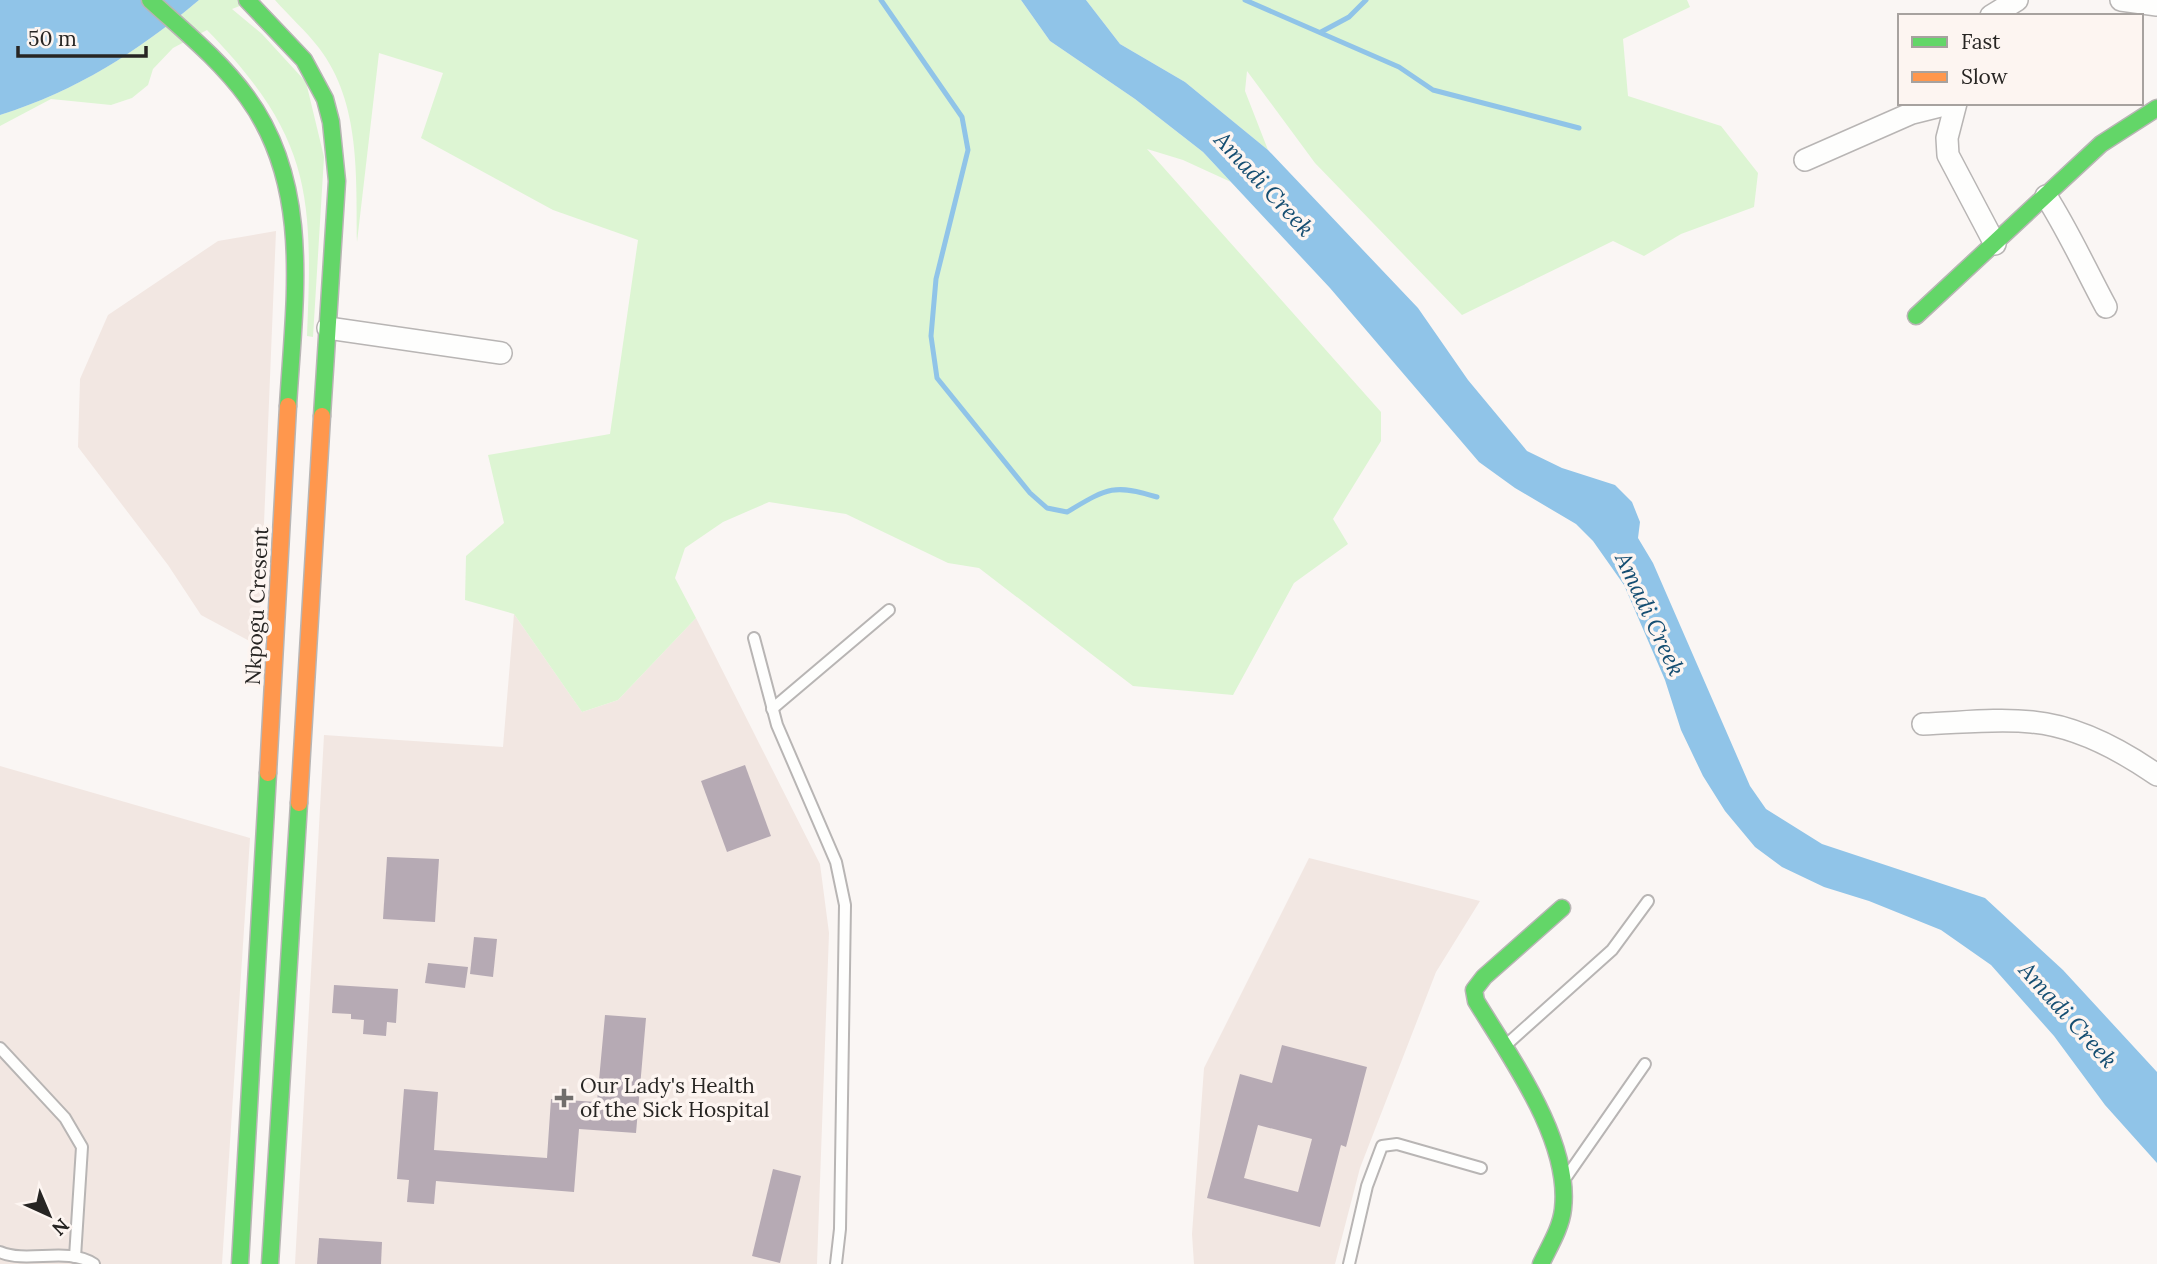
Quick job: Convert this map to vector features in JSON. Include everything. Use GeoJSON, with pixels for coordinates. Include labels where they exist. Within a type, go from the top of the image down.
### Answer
{"type":"FeatureCollection","features":[{"type":"Feature","properties":{"kind":"main road","name":"Nkpogu Cresent"},"geometry":{"type":"LineString","coordinates":[[150,0],[227,74],[257,112],[268,132],[289,194],[297,252],[240,1264]]}},
{"type":"Feature","properties":{"kind":"main road"},"geometry":{"type":"LineString","coordinates":[[247,0],[307,62],[321,86],[336,138],[328,328],[270,1264]]}},
{"type":"Feature","properties":{"kind":"main road"},"geometry":{"type":"LineString","coordinates":[[1916,316],[2101,144],[2157,108]]}},
{"type":"Feature","properties":{"kind":"main road"},"geometry":{"type":"LineString","coordinates":[[1541,1264],[1563,1209],[1563,1181],[1528,1088],[1476,1001],[1474,990],[1484,977],[1562,908]]}},
{"type":"Feature","properties":{"kind":"street"},"geometry":{"type":"LineString","coordinates":[[1994,14],[2017,0]]}},
{"type":"Feature","properties":{"kind":"street"},"geometry":{"type":"LineString","coordinates":[[2121,0],[2157,5]]}},
{"type":"Feature","properties":{"kind":"street"},"geometry":{"type":"LineString","coordinates":[[1805,160],[1912,113],[1946,105]]}},
{"type":"Feature","properties":{"kind":"street"},"geometry":{"type":"LineString","coordinates":[[1954,105],[1947,138],[1948,155],[1996,244]]}},
{"type":"Feature","properties":{"kind":"street"},"geometry":{"type":"LineString","coordinates":[[2046,196],[2067,229],[2081,264],[2106,307]]}},
{"type":"Feature","properties":{"kind":"street"},"geometry":{"type":"LineString","coordinates":[[328,328],[501,353]]}},
{"type":"Feature","properties":{"kind":"street"},"geometry":{"type":"LineString","coordinates":[[1923,724],[2045,724],[2070,730],[2119,751],[2157,775]]}},
{"type":"Feature","properties":{"kind":"lane"},"geometry":{"type":"LineString","coordinates":[[772,709],[889,610]]}},
{"type":"Feature","properties":{"kind":"lane"},"geometry":{"type":"LineString","coordinates":[[754,638],[772,709],[811,811],[836,862],[845,905],[840,1216],[836,1264]]}},
{"type":"Feature","properties":{"kind":"lane"},"geometry":{"type":"LineString","coordinates":[[1504,1047],[1612,950],[1648,901]]}},
{"type":"Feature","properties":{"kind":"lane"},"geometry":{"type":"LineString","coordinates":[[0,1048],[65,1118],[82,1147],[75,1257]]}},
{"type":"Feature","properties":{"kind":"lane"},"geometry":{"type":"LineString","coordinates":[[1563,1181],[1645,1064]]}},
{"type":"Feature","properties":{"kind":"lane"},"geometry":{"type":"LineString","coordinates":[[1349,1264],[1367,1186],[1382,1146],[1397,1144],[1481,1168]]}},
{"type":"Feature","properties":{"kind":"lane"},"geometry":{"type":"LineString","coordinates":[[0,1252],[11,1257],[75,1257],[94,1264]]}},
{"type":"Feature","properties":{"kind":"shaded area"},"geometry":{"type":"Polygon","coordinates":[[[276,231],[259,646],[201,615],[168,565],[78,447],[80,379],[108,315],[218,241],[276,231]]]}},
{"type":"Feature","properties":{"kind":"shaded area","name":"Our Lady's Health of the Sick Hospital"},"geometry":{"type":"Polygon","coordinates":[[[514,614],[582,712],[618,700],[696,618],[820,864],[829,933],[817,1264],[295,1264],[324,735],[503,747],[514,614]]]}},
{"type":"Feature","properties":{"kind":"shaded area"},"geometry":{"type":"Polygon","coordinates":[[[0,766],[250,838],[222,1264],[0,1264],[0,766]]]}},
{"type":"Feature","properties":{"kind":"shaded area"},"geometry":{"type":"Polygon","coordinates":[[[1309,858],[1480,901],[1436,972],[1360,1168],[1335,1264],[1194,1264],[1192,1234],[1204,1068],[1309,858]]]}},
{"type":"Feature","properties":{"kind":"green space"},"geometry":{"type":"Polygon","coordinates":[[[199,0],[255,0],[232,9],[262,34],[306,82],[324,157],[313,337],[307,336],[309,243],[298,170],[286,136],[267,103],[241,68],[207,30],[173,48],[153,69],[148,85],[132,98],[111,105],[51,99],[0,126],[0,115],[81,82],[129,53],[199,0]]]}},
{"type":"Feature","properties":{"kind":"green space"},"geometry":{"type":"Polygon","coordinates":[[[275,0],[1021,0],[1050,41],[1135,99],[1203,152],[1231,182],[1183,160],[1147,149],[1381,412],[1381,441],[1333,519],[1348,544],[1294,583],[1233,695],[1133,686],[979,568],[948,563],[846,514],[769,502],[723,522],[685,548],[675,578],[696,618],[618,700],[582,712],[514,614],[465,600],[466,556],[504,523],[488,455],[610,434],[638,240],[553,210],[421,138],[443,73],[379,53],[357,242],[356,167],[343,92],[333,69],[319,48],[275,0]]]}},
{"type":"Feature","properties":{"kind":"green space"},"geometry":{"type":"Polygon","coordinates":[[[1086,0],[1687,0],[1690,7],[1623,39],[1628,96],[1721,126],[1758,173],[1754,207],[1681,234],[1644,256],[1613,241],[1462,315],[1315,163],[1247,71],[1245,91],[1268,150],[1185,82],[1120,44],[1086,0]]]}},
{"type":"Feature","properties":{"kind":"water"},"geometry":{"type":"Polygon","coordinates":[[[0,0],[199,0],[129,53],[81,82],[0,115],[0,0]]]}},
{"type":"Feature","properties":{"kind":"water","name":"Amadi Creek"},"geometry":{"type":"Polygon","coordinates":[[[1021,0],[1086,0],[1120,44],[1185,82],[1268,150],[1418,308],[1468,380],[1527,451],[1562,468],[1615,485],[1632,502],[1640,522],[1638,538],[1653,563],[1750,786],[1766,809],[1822,844],[1985,898],[2063,970],[2157,1072],[2157,1163],[2105,1105],[2054,1036],[1991,965],[1941,930],[1869,901],[1824,887],[1782,867],[1755,847],[1725,811],[1703,776],[1681,730],[1665,680],[1624,585],[1593,541],[1576,524],[1515,488],[1479,462],[1330,288],[1203,152],[1135,99],[1050,41],[1021,0]]]}},
{"type":"Feature","properties":{"kind":"building"},"geometry":{"type":"Polygon","coordinates":[[[745,765],[771,836],[727,852],[701,781],[745,765]]]}},
{"type":"Feature","properties":{"kind":"building"},"geometry":{"type":"Polygon","coordinates":[[[387,857],[439,859],[435,922],[383,919],[387,857]]]}},
{"type":"Feature","properties":{"kind":"building"},"geometry":{"type":"Polygon","coordinates":[[[474,937],[497,939],[493,977],[470,974],[474,937]]]}},
{"type":"Feature","properties":{"kind":"building"},"geometry":{"type":"Polygon","coordinates":[[[428,963],[468,967],[465,988],[425,983],[428,963]]]}},
{"type":"Feature","properties":{"kind":"building"},"geometry":{"type":"Polygon","coordinates":[[[334,985],[398,989],[396,1023],[387,1022],[386,1036],[363,1034],[364,1020],[351,1019],[351,1014],[332,1013],[334,985]]]}},
{"type":"Feature","properties":{"kind":"building"},"geometry":{"type":"Polygon","coordinates":[[[605,1015],[646,1018],[636,1133],[579,1129],[574,1192],[436,1181],[434,1204],[407,1202],[409,1180],[397,1179],[404,1089],[438,1092],[434,1150],[547,1158],[551,1099],[597,1102],[605,1015]]]}},
{"type":"Feature","properties":{"kind":"building"},"geometry":{"type":"Polygon","coordinates":[[[1282,1045],[1367,1067],[1346,1147],[1341,1145],[1320,1227],[1207,1198],[1240,1074],[1272,1083],[1282,1045]],[[1258,1125],[1244,1178],[1298,1192],[1312,1139],[1258,1125]]]}},
{"type":"Feature","properties":{"kind":"building"},"geometry":{"type":"Polygon","coordinates":[[[773,1169],[801,1176],[780,1263],[752,1256],[773,1169]]]}},
{"type":"Feature","properties":{"kind":"building"},"geometry":{"type":"Polygon","coordinates":[[[319,1238],[382,1242],[381,1264],[317,1264],[319,1238]]]}},
{"type":"Feature","properties":{"kind":"waterway"},"geometry":{"type":"LineString","coordinates":[[881,0],[962,117],[968,150],[936,279],[931,336],[937,378],[1030,493],[1047,508],[1067,512],[1101,493],[1119,490],[1157,497]]}},
{"type":"Feature","properties":{"kind":"waterway"},"geometry":{"type":"LineString","coordinates":[[1245,0],[1399,67],[1433,90],[1579,128]]}},
{"type":"Feature","properties":{"kind":"waterway"},"geometry":{"type":"LineString","coordinates":[[1321,32],[1349,17],[1366,0]]}},
{"type":"Feature","properties":{"kind":"traffic: fast"},"geometry":{"type":"LineString","coordinates":[[150,0],[201,46],[247,97],[268,132],[282,169],[291,207],[295,246],[288,406]]}},
{"type":"Feature","properties":{"kind":"traffic: fast"},"geometry":{"type":"LineString","coordinates":[[247,0],[304,60],[325,99],[331,122],[337,181],[322,416]]}},
{"type":"Feature","properties":{"kind":"traffic: fast"},"geometry":{"type":"LineString","coordinates":[[1916,316],[2101,144],[2157,108]]}},
{"type":"Feature","properties":{"kind":"traffic: fast"},"geometry":{"type":"LineString","coordinates":[[240,1264],[268,773]]}},
{"type":"Feature","properties":{"kind":"traffic: fast"},"geometry":{"type":"LineString","coordinates":[[270,1264],[299,803]]}},
{"type":"Feature","properties":{"kind":"traffic: fast"},"geometry":{"type":"LineString","coordinates":[[1541,1264],[1562,1216],[1563,1183],[1558,1155],[1535,1100],[1476,1001],[1474,990],[1484,977],[1562,908]]}},
{"type":"Feature","properties":{"kind":"traffic: slow"},"geometry":{"type":"LineString","coordinates":[[268,773],[288,406]]}},
{"type":"Feature","properties":{"kind":"traffic: slow"},"geometry":{"type":"LineString","coordinates":[[299,803],[322,416]]}},
{"type":"Feature","properties":{"kind":"place","name":"Our Lady's Health of the Sick Hospital"},"geometry":{"type":"Point","coordinates":[564,1098]}}]}
